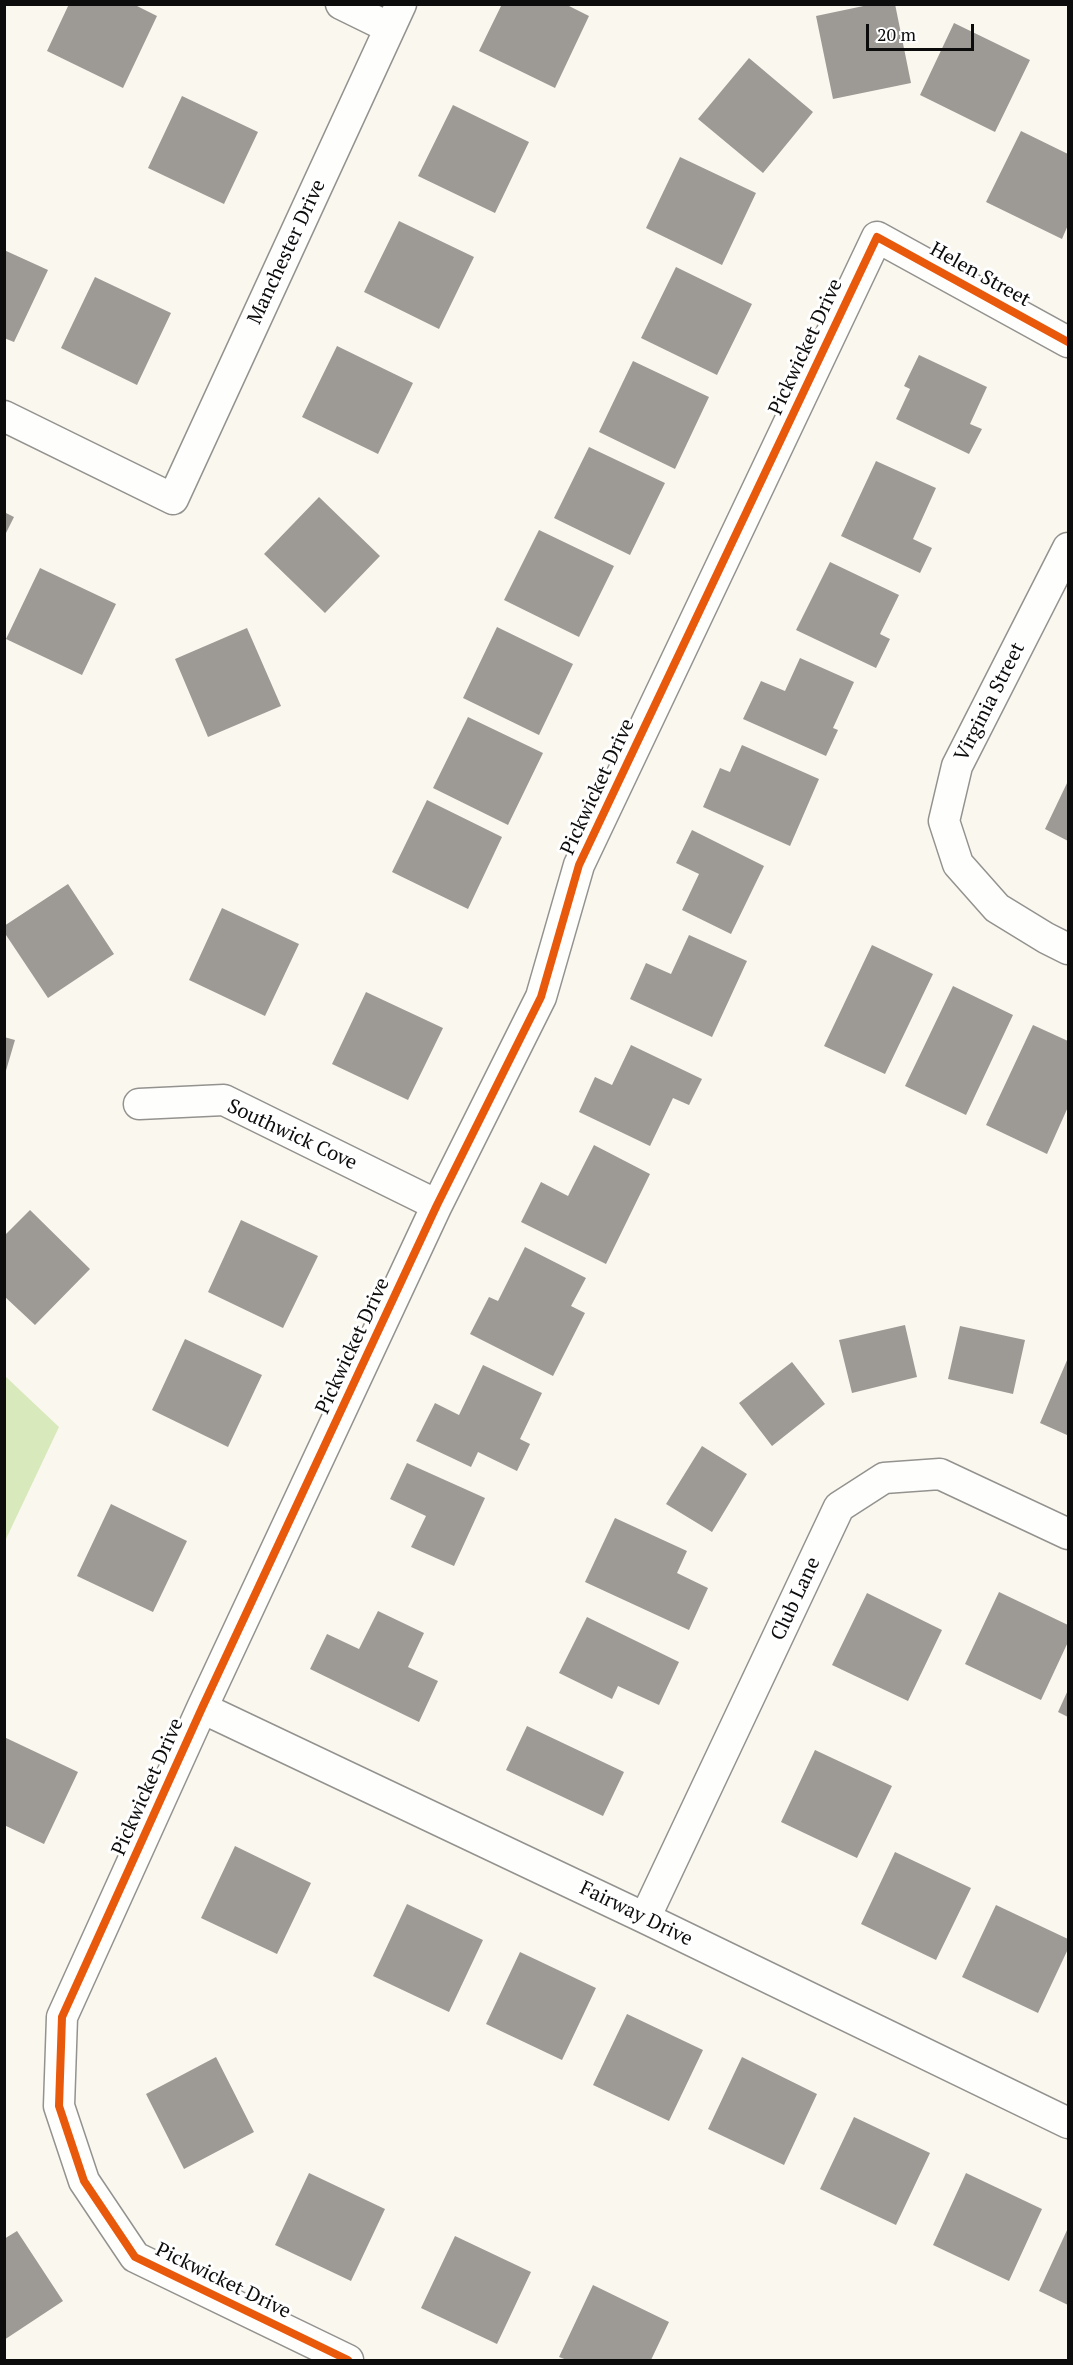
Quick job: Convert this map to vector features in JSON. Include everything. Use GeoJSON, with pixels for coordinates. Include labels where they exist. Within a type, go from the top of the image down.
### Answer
{"type":"FeatureCollection","features":[{"type":"Feature","properties":{"kind":"street"},"geometry":{"type":"LineString","coordinates":[[341,4],[396,16]]}},
{"type":"Feature","properties":{"kind":"street","name":"Manchester Drive"},"geometry":{"type":"LineString","coordinates":[[4,416],[173,499],[396,16]]}},
{"type":"Feature","properties":{"kind":"street","name":"Helen Street"},"geometry":{"type":"LineString","coordinates":[[877,237],[1068,342]]}},
{"type":"Feature","properties":{"kind":"street","name":"Pickwicket Drive"},"geometry":{"type":"LineString","coordinates":[[348,2361],[135,2257],[84,2181],[59,2106],[63,2017],[202,1708],[437,1204],[541,997],[579,865],[877,237]]}},
{"type":"Feature","properties":{"kind":"street","name":"Virginia Street"},"geometry":{"type":"LineString","coordinates":[[1068,548],[957,766],[944,821],[958,864],[997,908],[1068,949]]}},
{"type":"Feature","properties":{"kind":"street","name":"Southwick Cove"},"geometry":{"type":"LineString","coordinates":[[139,1104],[224,1100],[437,1204]]}},
{"type":"Feature","properties":{"kind":"street","name":"Club Lane"},"geometry":{"type":"LineString","coordinates":[[645,1918],[839,1507],[884,1479],[940,1474],[1068,1534]]}},
{"type":"Feature","properties":{"kind":"street","name":"Fairway Drive"},"geometry":{"type":"LineString","coordinates":[[202,1708],[645,1918],[1068,2123]]}},
{"type":"Feature","properties":{"kind":"green space"},"geometry":{"type":"Polygon","coordinates":[[[5,1376],[59,1427],[5,1541],[5,1376]]]}},
{"type":"Feature","properties":{"kind":"building"},"geometry":{"type":"Polygon","coordinates":[[[69,4],[133,4],[157,16],[123,88],[47,51],[69,4]]]}},
{"type":"Feature","properties":{"kind":"building"},"geometry":{"type":"Polygon","coordinates":[[[502,4],[565,4],[589,16],[555,88],[479,51],[502,4]]]}},
{"type":"Feature","properties":{"kind":"building"},"geometry":{"type":"Polygon","coordinates":[[[873,4],[895,4],[911,83],[833,99],[816,16],[873,4]]]}},
{"type":"Feature","properties":{"kind":"building"},"geometry":{"type":"Polygon","coordinates":[[[954,23],[1030,60],[995,132],[920,95],[954,23]]]}},
{"type":"Feature","properties":{"kind":"building"},"geometry":{"type":"Polygon","coordinates":[[[749,58],[813,112],[763,173],[698,119],[749,58]]]}},
{"type":"Feature","properties":{"kind":"building"},"geometry":{"type":"Polygon","coordinates":[[[182,96],[258,132],[224,204],[148,168],[182,96]]]}},
{"type":"Feature","properties":{"kind":"building"},"geometry":{"type":"Polygon","coordinates":[[[453,105],[529,142],[495,213],[418,176],[453,105]]]}},
{"type":"Feature","properties":{"kind":"building"},"geometry":{"type":"Polygon","coordinates":[[[1021,131],[1068,154],[1068,225],[1062,239],[986,202],[1021,131]]]}},
{"type":"Feature","properties":{"kind":"building"},"geometry":{"type":"Polygon","coordinates":[[[680,157],[756,193],[722,265],[646,228],[680,157]]]}},
{"type":"Feature","properties":{"kind":"building"},"geometry":{"type":"Polygon","coordinates":[[[399,221],[474,257],[439,329],[364,292],[399,221]]]}},
{"type":"Feature","properties":{"kind":"building"},"geometry":{"type":"Polygon","coordinates":[[[4,250],[48,270],[14,342],[4,338],[4,250]]]}},
{"type":"Feature","properties":{"kind":"building"},"geometry":{"type":"Polygon","coordinates":[[[676,267],[752,304],[717,375],[641,338],[676,267]]]}},
{"type":"Feature","properties":{"kind":"building"},"geometry":{"type":"Polygon","coordinates":[[[95,277],[171,313],[137,385],[61,348],[95,277]]]}},
{"type":"Feature","properties":{"kind":"building"},"geometry":{"type":"Polygon","coordinates":[[[337,346],[413,383],[378,454],[302,417],[337,346]]]}},
{"type":"Feature","properties":{"kind":"building"},"geometry":{"type":"Polygon","coordinates":[[[919,355],[987,387],[970,424],[982,429],[969,454],[896,419],[910,389],[904,386],[919,355]]]}},
{"type":"Feature","properties":{"kind":"building"},"geometry":{"type":"Polygon","coordinates":[[[633,361],[709,397],[675,469],[599,432],[633,361]]]}},
{"type":"Feature","properties":{"kind":"building"},"geometry":{"type":"Polygon","coordinates":[[[589,447],[665,483],[630,555],[554,518],[589,447]]]}},
{"type":"Feature","properties":{"kind":"building"},"geometry":{"type":"Polygon","coordinates":[[[876,461],[936,488],[913,539],[932,548],[920,573],[841,536],[876,461]]]}},
{"type":"Feature","properties":{"kind":"building"},"geometry":{"type":"Polygon","coordinates":[[[319,497],[380,556],[325,613],[264,554],[319,497]]]}},
{"type":"Feature","properties":{"kind":"building"},"geometry":{"type":"Polygon","coordinates":[[[4,512],[14,517],[4,537],[4,512]]]}},
{"type":"Feature","properties":{"kind":"building"},"geometry":{"type":"Polygon","coordinates":[[[539,530],[614,566],[579,637],[504,600],[539,530]]]}},
{"type":"Feature","properties":{"kind":"building"},"geometry":{"type":"Polygon","coordinates":[[[830,562],[899,595],[880,634],[890,639],[876,668],[796,630],[830,562]]]}},
{"type":"Feature","properties":{"kind":"building"},"geometry":{"type":"Polygon","coordinates":[[[40,568],[116,604],[82,675],[6,639],[40,568]]]}},
{"type":"Feature","properties":{"kind":"building"},"geometry":{"type":"Polygon","coordinates":[[[497,627],[573,664],[539,735],[463,698],[497,627]]]}},
{"type":"Feature","properties":{"kind":"building"},"geometry":{"type":"Polygon","coordinates":[[[247,628],[281,706],[208,737],[175,659],[247,628]]]}},
{"type":"Feature","properties":{"kind":"building"},"geometry":{"type":"Polygon","coordinates":[[[800,658],[854,682],[833,728],[838,730],[826,756],[743,719],[761,681],[785,691],[800,658]]]}},
{"type":"Feature","properties":{"kind":"building"},"geometry":{"type":"Polygon","coordinates":[[[468,717],[543,753],[508,825],[433,788],[468,717]]]}},
{"type":"Feature","properties":{"kind":"building"},"geometry":{"type":"Polygon","coordinates":[[[742,745],[819,779],[790,846],[703,807],[720,768],[730,772],[742,745]]]}},
{"type":"Feature","properties":{"kind":"building"},"geometry":{"type":"Polygon","coordinates":[[[1068,781],[1068,841],[1045,829],[1068,781]]]}},
{"type":"Feature","properties":{"kind":"building"},"geometry":{"type":"Polygon","coordinates":[[[427,800],[502,837],[468,909],[392,872],[427,800]]]}},
{"type":"Feature","properties":{"kind":"building"},"geometry":{"type":"Polygon","coordinates":[[[692,830],[764,866],[731,934],[682,910],[699,874],[676,863],[692,830]]]}},
{"type":"Feature","properties":{"kind":"building"},"geometry":{"type":"Polygon","coordinates":[[[68,884],[114,954],[48,998],[4,932],[4,926],[68,884]]]}},
{"type":"Feature","properties":{"kind":"building"},"geometry":{"type":"Polygon","coordinates":[[[222,908],[299,944],[265,1016],[189,980],[222,908]]]}},
{"type":"Feature","properties":{"kind":"building"},"geometry":{"type":"Polygon","coordinates":[[[689,935],[747,961],[712,1037],[630,999],[646,963],[671,974],[689,935]]]}},
{"type":"Feature","properties":{"kind":"building"},"geometry":{"type":"Polygon","coordinates":[[[872,945],[933,974],[885,1074],[824,1046],[872,945]]]}},
{"type":"Feature","properties":{"kind":"building"},"geometry":{"type":"Polygon","coordinates":[[[953,986],[1013,1015],[966,1115],[905,1086],[953,986]]]}},
{"type":"Feature","properties":{"kind":"building"},"geometry":{"type":"Polygon","coordinates":[[[366,992],[443,1028],[408,1100],[332,1064],[366,992]]]}},
{"type":"Feature","properties":{"kind":"building"},"geometry":{"type":"Polygon","coordinates":[[[1033,1025],[1068,1041],[1068,1107],[1047,1154],[986,1125],[1033,1025]]]}},
{"type":"Feature","properties":{"kind":"building"},"geometry":{"type":"Polygon","coordinates":[[[4,1037],[15,1040],[5,1074],[4,1074],[4,1037]]]}},
{"type":"Feature","properties":{"kind":"building"},"geometry":{"type":"Polygon","coordinates":[[[631,1045],[702,1079],[689,1105],[673,1098],[650,1146],[579,1112],[595,1077],[612,1085],[631,1045]]]}},
{"type":"Feature","properties":{"kind":"building"},"geometry":{"type":"Polygon","coordinates":[[[594,1145],[650,1174],[606,1264],[521,1222],[541,1182],[568,1196],[594,1145]]]}},
{"type":"Feature","properties":{"kind":"building"},"geometry":{"type":"Polygon","coordinates":[[[30,1210],[90,1269],[35,1325],[4,1296],[4,1236],[30,1210]]]}},
{"type":"Feature","properties":{"kind":"building"},"geometry":{"type":"Polygon","coordinates":[[[241,1220],[318,1256],[283,1328],[208,1292],[241,1220]]]}},
{"type":"Feature","properties":{"kind":"building"},"geometry":{"type":"Polygon","coordinates":[[[525,1247],[586,1278],[571,1306],[585,1313],[553,1376],[470,1334],[489,1297],[498,1301],[525,1247]]]}},
{"type":"Feature","properties":{"kind":"building"},"geometry":{"type":"Polygon","coordinates":[[[905,1325],[917,1377],[852,1393],[839,1340],[905,1325]]]}},
{"type":"Feature","properties":{"kind":"building"},"geometry":{"type":"Polygon","coordinates":[[[960,1326],[1025,1340],[1013,1394],[948,1379],[960,1326]]]}},
{"type":"Feature","properties":{"kind":"building"},"geometry":{"type":"Polygon","coordinates":[[[185,1339],[262,1375],[228,1447],[152,1410],[185,1339]]]}},
{"type":"Feature","properties":{"kind":"building"},"geometry":{"type":"Polygon","coordinates":[[[1068,1358],[1068,1432],[1067,1435],[1040,1423],[1068,1358]]]}},
{"type":"Feature","properties":{"kind":"building"},"geometry":{"type":"Polygon","coordinates":[[[792,1362],[825,1404],[772,1446],[739,1403],[792,1362]]]}},
{"type":"Feature","properties":{"kind":"building"},"geometry":{"type":"Polygon","coordinates":[[[483,1365],[542,1393],[520,1439],[530,1444],[517,1471],[478,1452],[471,1467],[416,1441],[435,1403],[459,1415],[483,1365]]]}},
{"type":"Feature","properties":{"kind":"building"},"geometry":{"type":"Polygon","coordinates":[[[702,1446],[747,1474],[712,1532],[666,1504],[702,1446]]]}},
{"type":"Feature","properties":{"kind":"building"},"geometry":{"type":"Polygon","coordinates":[[[407,1463],[485,1498],[454,1566],[411,1547],[426,1516],[390,1499],[407,1463]]]}},
{"type":"Feature","properties":{"kind":"building"},"geometry":{"type":"Polygon","coordinates":[[[111,1504],[187,1541],[153,1612],[77,1576],[111,1504]]]}},
{"type":"Feature","properties":{"kind":"building"},"geometry":{"type":"Polygon","coordinates":[[[615,1518],[687,1551],[677,1573],[708,1588],[689,1630],[585,1582],[615,1518]]]}},
{"type":"Feature","properties":{"kind":"building"},"geometry":{"type":"Polygon","coordinates":[[[999,1592],[1068,1625],[1068,1642],[1041,1700],[965,1664],[999,1592]]]}},
{"type":"Feature","properties":{"kind":"building"},"geometry":{"type":"Polygon","coordinates":[[[867,1593],[942,1630],[908,1701],[832,1665],[867,1593]]]}},
{"type":"Feature","properties":{"kind":"building"},"geometry":{"type":"Polygon","coordinates":[[[378,1611],[424,1633],[408,1667],[438,1681],[419,1722],[310,1669],[327,1634],[359,1649],[378,1611]]]}},
{"type":"Feature","properties":{"kind":"building"},"geometry":{"type":"Polygon","coordinates":[[[587,1617],[679,1662],[659,1705],[618,1686],[612,1699],[559,1673],[587,1617]]]}},
{"type":"Feature","properties":{"kind":"building"},"geometry":{"type":"Polygon","coordinates":[[[1068,1690],[1068,1717],[1058,1712],[1068,1690]]]}},
{"type":"Feature","properties":{"kind":"building"},"geometry":{"type":"Polygon","coordinates":[[[527,1726],[624,1772],[603,1816],[506,1770],[527,1726]]]}},
{"type":"Feature","properties":{"kind":"building"},"geometry":{"type":"Polygon","coordinates":[[[4,1737],[78,1772],[44,1844],[4,1825],[4,1737]]]}},
{"type":"Feature","properties":{"kind":"building"},"geometry":{"type":"Polygon","coordinates":[[[815,1750],[892,1786],[857,1858],[781,1822],[815,1750]]]}},
{"type":"Feature","properties":{"kind":"building"},"geometry":{"type":"Polygon","coordinates":[[[235,1846],[311,1883],[277,1954],[201,1918],[235,1846]]]}},
{"type":"Feature","properties":{"kind":"building"},"geometry":{"type":"Polygon","coordinates":[[[895,1852],[971,1888],[936,1960],[861,1924],[895,1852]]]}},
{"type":"Feature","properties":{"kind":"building"},"geometry":{"type":"Polygon","coordinates":[[[407,1904],[483,1940],[449,2012],[373,1976],[407,1904]]]}},
{"type":"Feature","properties":{"kind":"building"},"geometry":{"type":"Polygon","coordinates":[[[996,1905],[1068,1939],[1068,1949],[1038,2013],[962,1977],[996,1905]]]}},
{"type":"Feature","properties":{"kind":"building"},"geometry":{"type":"Polygon","coordinates":[[[520,1952],[596,1988],[562,2060],[486,2024],[520,1952]]]}},
{"type":"Feature","properties":{"kind":"building"},"geometry":{"type":"Polygon","coordinates":[[[627,2014],[703,2050],[669,2121],[593,2085],[627,2014]]]}},
{"type":"Feature","properties":{"kind":"building"},"geometry":{"type":"Polygon","coordinates":[[[216,2057],[254,2132],[184,2169],[146,2094],[216,2057]]]}},
{"type":"Feature","properties":{"kind":"building"},"geometry":{"type":"Polygon","coordinates":[[[742,2057],[817,2094],[784,2165],[708,2129],[742,2057]]]}},
{"type":"Feature","properties":{"kind":"building"},"geometry":{"type":"Polygon","coordinates":[[[854,2117],[930,2153],[896,2225],[820,2189],[854,2117]]]}},
{"type":"Feature","properties":{"kind":"building"},"geometry":{"type":"Polygon","coordinates":[[[309,2173],[385,2209],[351,2281],[275,2245],[309,2173]]]}},
{"type":"Feature","properties":{"kind":"building"},"geometry":{"type":"Polygon","coordinates":[[[966,2173],[1042,2209],[1009,2281],[933,2245],[966,2173]]]}},
{"type":"Feature","properties":{"kind":"building"},"geometry":{"type":"Polygon","coordinates":[[[1068,2228],[1068,2305],[1039,2291],[1068,2228]]]}},
{"type":"Feature","properties":{"kind":"building"},"geometry":{"type":"Polygon","coordinates":[[[17,2231],[63,2301],[4,2340],[4,2239],[17,2231]]]}},
{"type":"Feature","properties":{"kind":"building"},"geometry":{"type":"Polygon","coordinates":[[[455,2236],[531,2272],[497,2344],[421,2308],[455,2236]]]}},
{"type":"Feature","properties":{"kind":"building"},"geometry":{"type":"Polygon","coordinates":[[[593,2285],[669,2322],[651,2360],[567,2360],[559,2357],[593,2285]]]}},
{"type":"Feature","properties":{"kind":"cycle path"},"geometry":{"type":"LineString","coordinates":[[348,2360],[135,2257],[84,2181],[59,2106],[62,2017],[202,1708],[437,1205],[541,997],[579,865],[877,237],[1068,342]]}}]}
